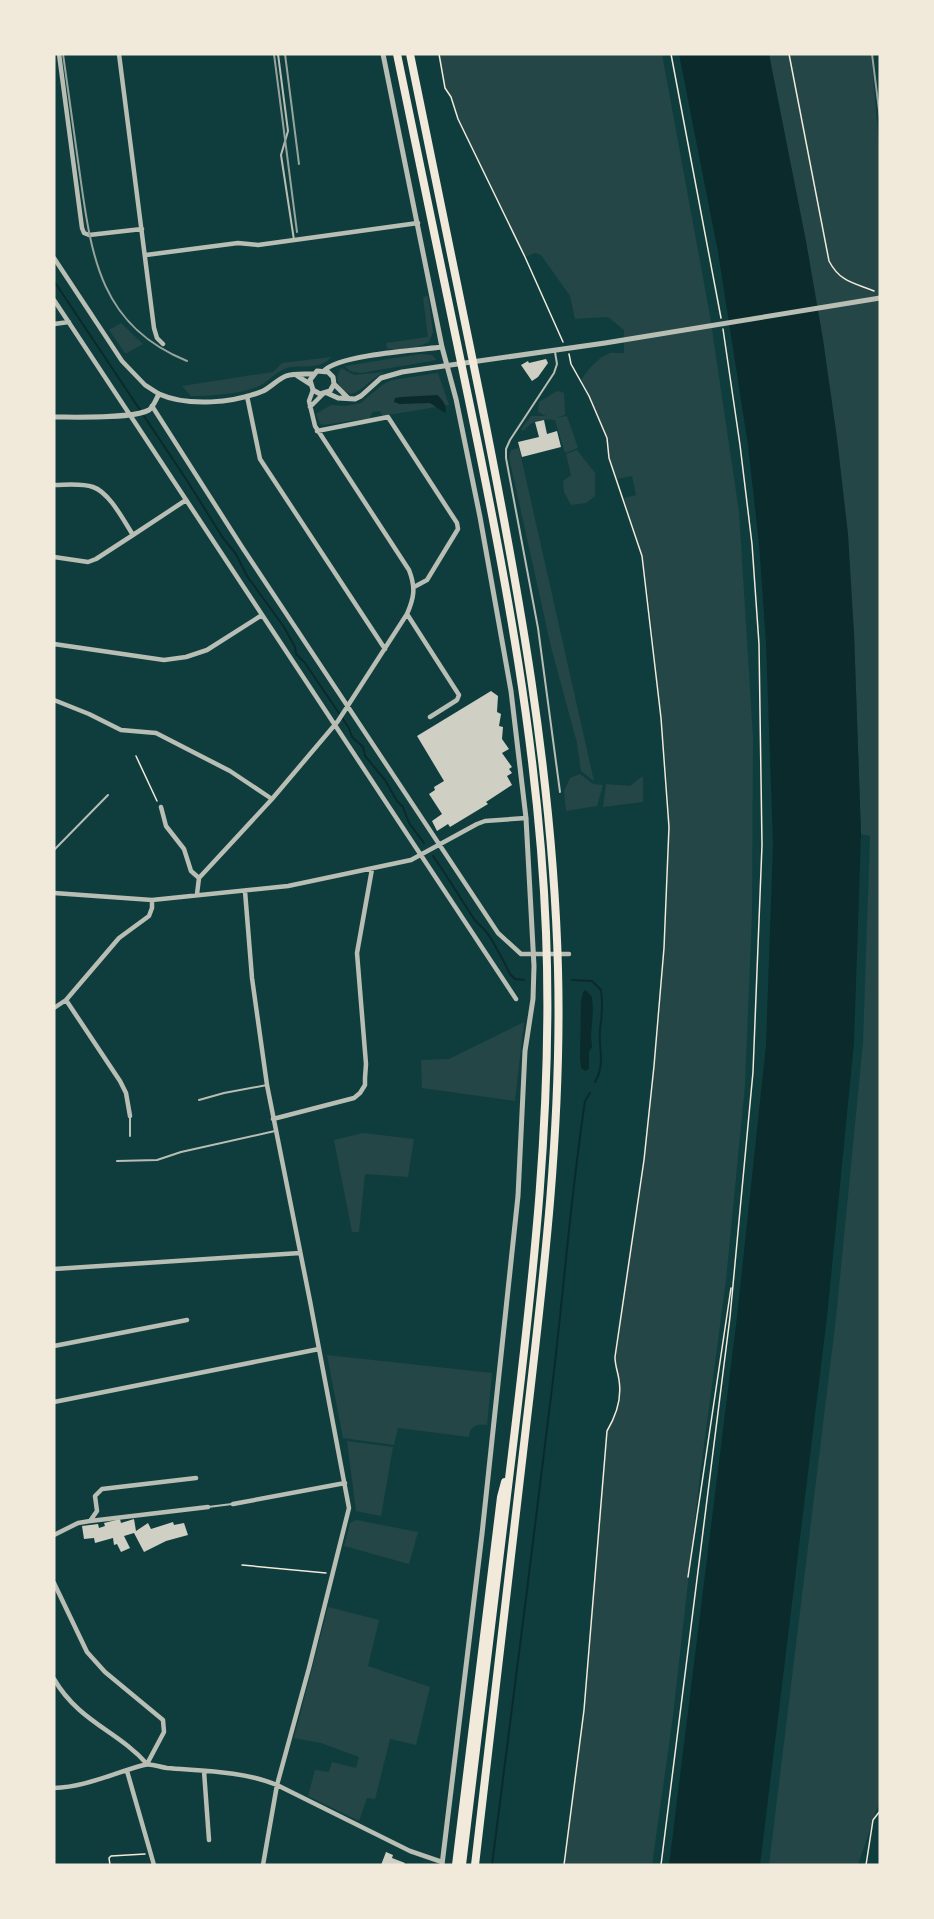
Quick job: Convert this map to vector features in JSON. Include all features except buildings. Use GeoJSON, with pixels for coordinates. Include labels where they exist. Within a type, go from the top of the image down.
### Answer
{"type":"FeatureCollection","features":[{"type":"Feature","properties":{"kind":"highway"},"geometry":{"type":"LineString","coordinates":[[396,54],[497,541],[523,686],[535,776],[546,931],[548,995],[545,1124],[536,1236],[462,1865]]}},
{"type":"Feature","properties":{"kind":"highway"},"geometry":{"type":"LineString","coordinates":[[410,54],[496,475],[533,684],[551,840],[558,966],[556,1132],[547,1240],[475,1865]]}},
{"type":"Feature","properties":{"kind":"highway"},"geometry":{"type":"LineString","coordinates":[[456,1865],[501,1497],[511,1461]]}},
{"type":"Feature","properties":{"kind":"street"},"geometry":{"type":"LineString","coordinates":[[59,54],[81,228],[89,235],[142,229]]}},
{"type":"Feature","properties":{"kind":"street"},"geometry":{"type":"LineString","coordinates":[[119,54],[154,328],[157,338],[163,344]]}},
{"type":"Feature","properties":{"kind":"street"},"geometry":{"type":"LineString","coordinates":[[54,1788],[79,1786],[147,1764],[264,1780],[410,1851],[442,1863],[482,1534],[518,1196],[525,1051],[533,999],[534,966],[526,818],[511,691],[495,594],[383,54]]}},
{"type":"Feature","properties":{"kind":"street"},"geometry":{"type":"LineString","coordinates":[[146,255],[238,243],[258,245],[418,223]]}},
{"type":"Feature","properties":{"kind":"street"},"geometry":{"type":"LineString","coordinates":[[54,258],[122,361],[145,385],[159,394],[178,400],[193,403],[247,396],[264,390],[285,376],[314,374],[350,359],[442,347]]}},
{"type":"Feature","properties":{"kind":"street"},"geometry":{"type":"LineString","coordinates":[[296,375],[325,393],[349,399],[361,396],[381,378],[392,374],[554,349],[567,350],[619,339],[879,296]]}},
{"type":"Feature","properties":{"kind":"street"},"geometry":{"type":"LineString","coordinates":[[54,300],[336,723],[516,999]]}},
{"type":"Feature","properties":{"kind":"street"},"geometry":{"type":"LineString","coordinates":[[54,324],[69,322]]}},
{"type":"Feature","properties":{"kind":"street"},"geometry":{"type":"LineString","coordinates":[[310,407],[332,389],[339,363]]}},
{"type":"Feature","properties":{"kind":"street"},"geometry":{"type":"LineString","coordinates":[[325,370],[349,399]]}},
{"type":"Feature","properties":{"kind":"street"},"geometry":{"type":"LineString","coordinates":[[197,894],[199,878],[272,799],[336,723],[407,614],[412,602],[414,587],[409,570],[317,431],[309,401],[314,374]]}},
{"type":"Feature","properties":{"kind":"street"},"geometry":{"type":"LineString","coordinates":[[54,417],[131,414],[151,408],[159,394]]}},
{"type":"Feature","properties":{"kind":"street"},"geometry":{"type":"LineString","coordinates":[[247,396],[256,445],[263,464],[385,649]]}},
{"type":"Feature","properties":{"kind":"street"},"geometry":{"type":"LineString","coordinates":[[151,408],[347,708],[498,933],[515,951],[526,956],[569,954]]}},
{"type":"Feature","properties":{"kind":"street"},"geometry":{"type":"LineString","coordinates":[[317,431],[388,417],[457,523],[458,529],[427,580],[414,587]]}},
{"type":"Feature","properties":{"kind":"street"},"geometry":{"type":"LineString","coordinates":[[54,485],[96,488],[112,504],[133,535]]}},
{"type":"Feature","properties":{"kind":"street"},"geometry":{"type":"LineString","coordinates":[[54,558],[88,562],[96,559],[186,500]]}},
{"type":"Feature","properties":{"kind":"street"},"geometry":{"type":"LineString","coordinates":[[407,614],[459,695],[457,700],[430,717]]}},
{"type":"Feature","properties":{"kind":"street"},"geometry":{"type":"LineString","coordinates":[[54,644],[164,660],[186,657],[207,650],[262,615]]}},
{"type":"Feature","properties":{"kind":"street"},"geometry":{"type":"LineString","coordinates":[[54,700],[121,730],[156,733],[230,771],[272,799]]}},
{"type":"Feature","properties":{"kind":"street"},"geometry":{"type":"LineString","coordinates":[[162,807],[166,826],[184,849],[191,871],[199,878]]}},
{"type":"Feature","properties":{"kind":"street"},"geometry":{"type":"LineString","coordinates":[[54,893],[152,900],[288,886],[411,860],[484,821],[526,818]]}},
{"type":"Feature","properties":{"kind":"street"},"geometry":{"type":"LineString","coordinates":[[273,1119],[354,1098],[365,1085],[366,1064],[357,952],[372,869]]}},
{"type":"Feature","properties":{"kind":"street"},"geometry":{"type":"LineString","coordinates":[[245,891],[252,978],[267,1085],[348,1500],[348,1516],[277,1785],[263,1865]]}},
{"type":"Feature","properties":{"kind":"street"},"geometry":{"type":"LineString","coordinates":[[54,1008],[66,1000],[119,938],[151,913],[152,900]]}},
{"type":"Feature","properties":{"kind":"street"},"geometry":{"type":"LineString","coordinates":[[66,1000],[126,1093],[130,1116]]}},
{"type":"Feature","properties":{"kind":"street"},"geometry":{"type":"LineString","coordinates":[[54,1269],[300,1253]]}},
{"type":"Feature","properties":{"kind":"street"},"geometry":{"type":"LineString","coordinates":[[54,1346],[187,1320]]}},
{"type":"Feature","properties":{"kind":"street"},"geometry":{"type":"LineString","coordinates":[[54,1402],[319,1349]]}},
{"type":"Feature","properties":{"kind":"street"},"geometry":{"type":"LineString","coordinates":[[90,1521],[96,1511],[95,1496],[102,1489],[196,1478]]}},
{"type":"Feature","properties":{"kind":"street"},"geometry":{"type":"LineString","coordinates":[[232,1504],[345,1483]]}},
{"type":"Feature","properties":{"kind":"street"},"geometry":{"type":"LineString","coordinates":[[54,1535],[78,1523],[208,1507]]}},
{"type":"Feature","properties":{"kind":"street"},"geometry":{"type":"LineString","coordinates":[[54,1583],[87,1652],[105,1672],[163,1720],[164,1732],[147,1764]]}},
{"type":"Feature","properties":{"kind":"street"},"geometry":{"type":"LineString","coordinates":[[54,1679],[70,1702],[88,1719],[140,1755],[147,1764]]}},
{"type":"Feature","properties":{"kind":"street"},"geometry":{"type":"LineString","coordinates":[[127,1771],[154,1865]]}},
{"type":"Feature","properties":{"kind":"street"},"geometry":{"type":"LineString","coordinates":[[204,1771],[209,1840]]}},
{"type":"Feature","properties":{"kind":"lane"},"geometry":{"type":"LineString","coordinates":[[278,54],[288,131],[281,156],[294,240]]}},
{"type":"Feature","properties":{"kind":"lane"},"geometry":{"type":"LineString","coordinates":[[554,349],[557,364],[554,373],[506,448],[506,458],[538,628],[560,792]]}},
{"type":"Feature","properties":{"kind":"lane"},"geometry":{"type":"LineString","coordinates":[[54,850],[108,795]]}},
{"type":"Feature","properties":{"kind":"lane"},"geometry":{"type":"LineString","coordinates":[[199,1100],[267,1085]]}},
{"type":"Feature","properties":{"kind":"lane"},"geometry":{"type":"LineString","coordinates":[[130,1116],[130,1136]]}},
{"type":"Feature","properties":{"kind":"lane"},"geometry":{"type":"LineString","coordinates":[[117,1161],[157,1160],[181,1152],[275,1131]]}},
{"type":"Feature","properties":{"kind":"lane"},"geometry":{"type":"LineString","coordinates":[[208,1507],[232,1504]]}},
{"type":"Feature","properties":{"kind":"path"},"geometry":{"type":"LineString","coordinates":[[439,54],[445,88],[451,97],[458,119],[607,438],[609,458],[642,556],[660,707],[669,827],[664,948],[654,1066],[638,1207],[615,1357],[620,1389],[616,1416],[607,1431],[584,1710],[564,1865]]}},
{"type":"Feature","properties":{"kind":"path"},"geometry":{"type":"LineString","coordinates":[[671,54],[722,319]]}},
{"type":"Feature","properties":{"kind":"path"},"geometry":{"type":"LineString","coordinates":[[789,54],[829,261],[841,277],[879,296]]}},
{"type":"Feature","properties":{"kind":"path"},"geometry":{"type":"LineString","coordinates":[[661,1865],[733,1279],[753,1072],[762,845],[759,644],[752,544],[723,330]]}},
{"type":"Feature","properties":{"kind":"path"},"geometry":{"type":"LineString","coordinates":[[136,756],[162,807]]}},
{"type":"Feature","properties":{"kind":"path"},"geometry":{"type":"LineString","coordinates":[[688,1577],[733,1279]]}},
{"type":"Feature","properties":{"kind":"path"},"geometry":{"type":"LineString","coordinates":[[242,1565],[333,1574]]}},
{"type":"Feature","properties":{"kind":"path"},"geometry":{"type":"LineString","coordinates":[[866,1865],[873,1820],[880,1810]]}},
{"type":"Feature","properties":{"kind":"path"},"geometry":{"type":"LineString","coordinates":[[110,1865],[111,1856],[150,1853]]}},
{"type":"Feature","properties":{"kind":"shaded area"},"geometry":{"type":"Polygon","coordinates":[[[450,54],[662,54],[710,316],[739,512],[753,737],[752,914],[745,1085],[726,1280],[700,1475],[673,1716],[652,1865],[564,1865],[584,1710],[607,1431],[618,1401],[619,1388],[615,1357],[635,1226],[651,1094],[664,962],[667,895],[669,829],[664,741],[642,559],[624,498],[636,495],[632,476],[617,479],[609,458],[607,438],[581,380],[601,358],[610,353],[624,353],[624,330],[608,317],[575,319],[570,296],[541,255],[535,253],[525,257],[445,88],[439,56],[450,54]]]}},
{"type":"Feature","properties":{"kind":"shaded area"},"geometry":{"type":"Polygon","coordinates":[[[679,54],[769,54],[823,339],[848,534],[854,633],[861,834],[854,1043],[827,1317],[760,1865],[669,1865],[737,1317],[766,1045],[773,844],[766,643],[759,544],[748,445],[718,252],[679,54]]]}},
{"type":"Feature","properties":{"kind":"shaded area"},"geometry":{"type":"Polygon","coordinates":[[[769,54],[871,54],[880,156],[880,1800],[858,1865],[769,1865],[836,1318],[863,1043],[870,836],[861,834],[854,633],[769,54]]]}},
{"type":"Feature","properties":{"kind":"shaded area"},"geometry":{"type":"Polygon","coordinates":[[[428,296],[433,332],[429,342],[408,349],[387,348],[386,343],[428,337],[423,297],[428,296]]]}},
{"type":"Feature","properties":{"kind":"shaded area"},"geometry":{"type":"Polygon","coordinates":[[[121,323],[143,344],[127,353],[109,330],[121,323]]]}},
{"type":"Feature","properties":{"kind":"shaded area"},"geometry":{"type":"Polygon","coordinates":[[[420,354],[432,355],[437,360],[361,373],[350,371],[345,366],[420,354]]]}},
{"type":"Feature","properties":{"kind":"shaded area"},"geometry":{"type":"Polygon","coordinates":[[[331,357],[316,366],[283,369],[259,386],[237,392],[191,396],[182,386],[273,372],[282,363],[331,357]]]}},
{"type":"Feature","properties":{"kind":"shaded area"},"geometry":{"type":"Polygon","coordinates":[[[341,368],[354,375],[385,372],[351,394],[338,384],[341,368]]]}},
{"type":"Feature","properties":{"kind":"shaded area"},"geometry":{"type":"Polygon","coordinates":[[[438,373],[449,405],[382,416],[380,411],[372,412],[370,418],[323,425],[316,414],[331,405],[346,406],[361,403],[382,385],[392,380],[438,373]]]}},
{"type":"Feature","properties":{"kind":"shaded area"},"geometry":{"type":"Polygon","coordinates":[[[557,391],[564,393],[565,415],[555,418],[567,416],[578,448],[565,453],[555,420],[541,420],[523,431],[521,429],[531,416],[546,416],[538,412],[539,402],[557,391]]]}},
{"type":"Feature","properties":{"kind":"shaded area"},"geometry":{"type":"Polygon","coordinates":[[[437,395],[445,405],[445,413],[430,403],[400,404],[394,402],[395,398],[401,397],[437,395]]]}},
{"type":"Feature","properties":{"kind":"shaded area"},"geometry":{"type":"Polygon","coordinates":[[[519,448],[594,781],[581,771],[577,743],[551,647],[509,457],[511,450],[519,448]]]}},
{"type":"Feature","properties":{"kind":"shaded area"},"geometry":{"type":"Polygon","coordinates":[[[577,450],[595,473],[595,496],[586,503],[571,505],[564,492],[563,481],[571,475],[566,454],[577,450]]]}},
{"type":"Feature","properties":{"kind":"shaded area"},"geometry":{"type":"Polygon","coordinates":[[[580,774],[593,784],[603,785],[597,806],[566,811],[564,791],[570,778],[580,774]]]}},
{"type":"Feature","properties":{"kind":"shaded area"},"geometry":{"type":"Polygon","coordinates":[[[643,776],[643,802],[603,807],[606,784],[630,786],[643,776]]]}},
{"type":"Feature","properties":{"kind":"shaded area"},"geometry":{"type":"Polygon","coordinates":[[[586,990],[592,997],[593,1010],[592,1047],[589,1052],[589,1069],[585,1071],[581,1068],[580,1059],[581,1002],[583,992],[586,990]]]}},
{"type":"Feature","properties":{"kind":"shaded area"},"geometry":{"type":"Polygon","coordinates":[[[524,1022],[515,1101],[422,1088],[421,1060],[449,1059],[524,1022]]]}},
{"type":"Feature","properties":{"kind":"shaded area"},"geometry":{"type":"Polygon","coordinates":[[[363,1133],[414,1139],[408,1177],[365,1174],[359,1232],[352,1232],[334,1140],[363,1133]]]}},
{"type":"Feature","properties":{"kind":"shaded area"},"geometry":{"type":"Polygon","coordinates":[[[327,1355],[492,1373],[487,1425],[475,1426],[469,1437],[398,1428],[394,1445],[343,1438],[327,1355]]]}},
{"type":"Feature","properties":{"kind":"shaded area"},"geometry":{"type":"Polygon","coordinates":[[[347,1441],[393,1447],[381,1516],[356,1511],[347,1441]]]}},
{"type":"Feature","properties":{"kind":"shaded area"},"geometry":{"type":"Polygon","coordinates":[[[356,1520],[418,1532],[409,1564],[344,1546],[350,1523],[356,1520]]]}},
{"type":"Feature","properties":{"kind":"shaded area"},"geometry":{"type":"Polygon","coordinates":[[[328,1607],[379,1620],[368,1666],[430,1687],[416,1745],[390,1739],[375,1799],[367,1798],[359,1821],[308,1796],[315,1770],[329,1772],[332,1762],[356,1768],[359,1757],[321,1743],[294,1738],[328,1607]]]}},
{"type":"Feature","properties":{"kind":"waterway"},"geometry":{"type":"LineString","coordinates":[[54,281],[223,538],[236,554],[247,576],[284,627],[295,647],[296,654],[305,663],[349,728],[352,737],[363,747],[365,756],[385,780],[403,807],[409,823],[424,843]]}},
{"type":"Feature","properties":{"kind":"waterway"},"geometry":{"type":"LineString","coordinates":[[433,856],[474,919],[488,934],[510,974],[515,979],[524,980]]}},
{"type":"Feature","properties":{"kind":"waterway"},"geometry":{"type":"LineString","coordinates":[[572,980],[592,981],[601,990],[601,1062],[595,1082]]}},
{"type":"Feature","properties":{"kind":"waterway"},"geometry":{"type":"LineString","coordinates":[[492,1865],[546,1441],[576,1170],[585,1101],[590,1093]]}},
{"type":"Feature","properties":{"kind":"railway"},"geometry":{"type":"LineString","coordinates":[[63,54],[88,229],[104,283],[117,307],[134,328],[157,346],[187,361]]}},
{"type":"Feature","properties":{"kind":"railway"},"geometry":{"type":"LineString","coordinates":[[274,54],[297,232]]}},
{"type":"Feature","properties":{"kind":"railway"},"geometry":{"type":"LineString","coordinates":[[285,54],[299,164]]}},
{"type":"Feature","properties":{"kind":"railway"},"geometry":{"type":"LineString","coordinates":[[872,54],[880,118]]}}]}
